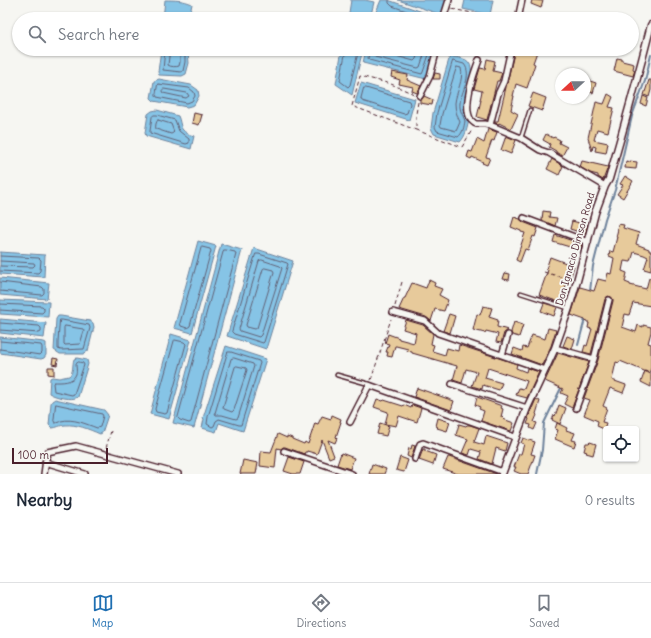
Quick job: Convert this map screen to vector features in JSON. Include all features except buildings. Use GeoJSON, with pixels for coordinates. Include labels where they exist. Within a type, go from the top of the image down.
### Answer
{"type":"FeatureCollection","features":[{"type":"Feature","properties":{"kind":"street"},"geometry":{"type":"LineString","coordinates":[[446,12],[449,0]]}},
{"type":"Feature","properties":{"kind":"street"},"geometry":{"type":"LineString","coordinates":[[519,12],[522,0]]}},
{"type":"Feature","properties":{"kind":"street","name":"Don Ignacio Dimson Road"},"geometry":{"type":"LineString","coordinates":[[502,473],[527,408],[545,370],[569,308],[595,213],[609,179],[639,75],[651,24]]}},
{"type":"Feature","properties":{"kind":"street"},"geometry":{"type":"LineString","coordinates":[[420,96],[430,76],[436,56]]}},
{"type":"Feature","properties":{"kind":"street"},"geometry":{"type":"LineString","coordinates":[[490,125],[498,94],[504,81],[509,56]]}},
{"type":"Feature","properties":{"kind":"street"},"geometry":{"type":"LineString","coordinates":[[479,60],[469,96],[468,112],[471,120],[476,124],[490,125],[521,138],[605,186]]}},
{"type":"Feature","properties":{"kind":"street"},"geometry":{"type":"LineString","coordinates":[[524,218],[588,242]]}},
{"type":"Feature","properties":{"kind":"street"},"geometry":{"type":"LineString","coordinates":[[576,408],[594,359],[609,300]]}},
{"type":"Feature","properties":{"kind":"street"},"geometry":{"type":"LineString","coordinates":[[393,312],[425,321],[438,333],[545,370]]}},
{"type":"Feature","properties":{"kind":"street"},"geometry":{"type":"LineString","coordinates":[[502,355],[508,335]]}},
{"type":"Feature","properties":{"kind":"street"},"geometry":{"type":"LineString","coordinates":[[554,348],[594,359]]}},
{"type":"Feature","properties":{"kind":"street"},"geometry":{"type":"LineString","coordinates":[[452,384],[527,408]]}},
{"type":"Feature","properties":{"kind":"street"},"geometry":{"type":"LineString","coordinates":[[350,422],[370,385],[516,437]]}},
{"type":"Feature","properties":{"kind":"street"},"geometry":{"type":"LineString","coordinates":[[415,459],[420,444],[422,443],[502,473]]}},
{"type":"Feature","properties":{"kind":"street"},"geometry":{"type":"LineString","coordinates":[[44,474],[47,452],[76,446],[178,474]]}},
{"type":"Feature","properties":{"kind":"street"},"geometry":{"type":"LineString","coordinates":[[284,451],[352,474]]}},
{"type":"Feature","properties":{"kind":"street"},"geometry":{"type":"LineString","coordinates":[[45,462],[85,474]]}},
{"type":"Feature","properties":{"kind":"lane"},"geometry":{"type":"LineString","coordinates":[[521,138],[530,110]]}},
{"type":"Feature","properties":{"kind":"lane"},"geometry":{"type":"LineString","coordinates":[[521,292],[569,308]]}},
{"type":"Feature","properties":{"kind":"lane"},"geometry":{"type":"LineString","coordinates":[[337,375],[370,385]]}},
{"type":"Feature","properties":{"kind":"path"},"geometry":{"type":"LineString","coordinates":[[447,8],[467,12]]}},
{"type":"Feature","properties":{"kind":"path"},"geometry":{"type":"LineString","coordinates":[[416,130],[416,114],[420,96],[391,84],[360,76],[352,106],[416,130],[462,147],[476,124]]}},
{"type":"Feature","properties":{"kind":"path"},"geometry":{"type":"LineString","coordinates":[[544,272],[577,281]]}},
{"type":"Feature","properties":{"kind":"path"},"geometry":{"type":"LineString","coordinates":[[370,385],[402,282]]}},
{"type":"Feature","properties":{"kind":"path"},"geometry":{"type":"LineString","coordinates":[[105,454],[111,432]]}},
{"type":"Feature","properties":{"kind":"water"},"geometry":{"type":"Polygon","coordinates":[[[165,0],[182,1],[192,4],[190,12],[164,12],[165,0]]]}},
{"type":"Feature","properties":{"kind":"water"},"geometry":{"type":"Polygon","coordinates":[[[351,0],[365,0],[374,2],[372,12],[349,12],[351,0]]]}},
{"type":"Feature","properties":{"kind":"water"},"geometry":{"type":"Polygon","coordinates":[[[381,0],[388,0],[423,12],[376,12],[381,0]]]}},
{"type":"Feature","properties":{"kind":"water"},"geometry":{"type":"Polygon","coordinates":[[[398,0],[446,0],[443,12],[433,12],[398,0]]]}},
{"type":"Feature","properties":{"kind":"water"},"geometry":{"type":"Polygon","coordinates":[[[465,0],[493,0],[491,12],[476,12],[463,9],[465,0]]]}},
{"type":"Feature","properties":{"kind":"water"},"geometry":{"type":"Polygon","coordinates":[[[160,56],[188,56],[189,63],[186,74],[182,76],[159,75],[160,56]]]}},
{"type":"Feature","properties":{"kind":"water"},"geometry":{"type":"Polygon","coordinates":[[[341,56],[361,56],[352,95],[336,84],[341,56]]]}},
{"type":"Feature","properties":{"kind":"water"},"geometry":{"type":"Polygon","coordinates":[[[364,56],[433,56],[426,79],[363,63],[364,56]]]}},
{"type":"Feature","properties":{"kind":"water"},"geometry":{"type":"Polygon","coordinates":[[[450,56],[466,60],[471,68],[470,80],[464,102],[465,112],[469,120],[465,135],[460,142],[434,134],[431,128],[433,113],[450,56]]]}},
{"type":"Feature","properties":{"kind":"water"},"geometry":{"type":"Polygon","coordinates":[[[159,79],[191,85],[198,90],[199,96],[194,105],[187,107],[154,101],[151,98],[154,81],[159,79]]]}},
{"type":"Feature","properties":{"kind":"water"},"geometry":{"type":"Polygon","coordinates":[[[361,83],[415,99],[409,120],[355,103],[361,83]]]}},
{"type":"Feature","properties":{"kind":"water"},"geometry":{"type":"Polygon","coordinates":[[[157,110],[178,116],[182,129],[188,134],[194,136],[191,149],[146,136],[145,133],[148,114],[157,110]]]}},
{"type":"Feature","properties":{"kind":"water"},"geometry":{"type":"Polygon","coordinates":[[[198,241],[216,246],[192,333],[174,328],[198,241]]]}},
{"type":"Feature","properties":{"kind":"water"},"geometry":{"type":"Polygon","coordinates":[[[221,244],[242,250],[194,428],[173,423],[221,244]]]}},
{"type":"Feature","properties":{"kind":"water"},"geometry":{"type":"Polygon","coordinates":[[[254,248],[293,261],[266,349],[227,336],[254,248]]]}},
{"type":"Feature","properties":{"kind":"water"},"geometry":{"type":"Polygon","coordinates":[[[0,252],[45,255],[44,277],[0,274],[0,252]]]}},
{"type":"Feature","properties":{"kind":"water"},"geometry":{"type":"Polygon","coordinates":[[[0,278],[49,283],[47,299],[0,295],[0,278]]]}},
{"type":"Feature","properties":{"kind":"water"},"geometry":{"type":"Polygon","coordinates":[[[0,300],[49,302],[48,317],[0,314],[0,300]]]}},
{"type":"Feature","properties":{"kind":"water"},"geometry":{"type":"Polygon","coordinates":[[[58,316],[90,321],[93,323],[94,327],[88,351],[83,354],[60,354],[54,350],[56,319],[58,316]]]}},
{"type":"Feature","properties":{"kind":"water"},"geometry":{"type":"Polygon","coordinates":[[[0,319],[46,323],[44,338],[0,333],[0,319]]]}},
{"type":"Feature","properties":{"kind":"water"},"geometry":{"type":"Polygon","coordinates":[[[171,334],[191,340],[169,419],[150,414],[171,334]]]}},
{"type":"Feature","properties":{"kind":"water"},"geometry":{"type":"Polygon","coordinates":[[[0,337],[44,342],[46,343],[46,355],[41,359],[0,353],[0,337]]]}},
{"type":"Feature","properties":{"kind":"water"},"geometry":{"type":"Polygon","coordinates":[[[226,346],[266,359],[243,431],[219,423],[216,432],[202,428],[203,418],[226,346]]]}},
{"type":"Feature","properties":{"kind":"water"},"geometry":{"type":"Polygon","coordinates":[[[77,358],[87,360],[88,364],[78,397],[71,399],[63,398],[49,393],[50,378],[69,376],[71,374],[74,359],[77,358]]]}},
{"type":"Feature","properties":{"kind":"water"},"geometry":{"type":"Polygon","coordinates":[[[55,399],[104,410],[108,415],[102,433],[100,434],[74,425],[63,425],[52,428],[49,425],[51,403],[55,399]]]}},
{"type":"Feature","properties":{"kind":"waterway"},"geometry":{"type":"LineString","coordinates":[[590,291],[593,266],[605,219],[615,190],[632,116],[645,81],[651,55]]}},
{"type":"Feature","properties":{"kind":"waterway"},"geometry":{"type":"LineString","coordinates":[[578,345],[585,319]]}},
{"type":"Feature","properties":{"kind":"waterway"},"geometry":{"type":"LineString","coordinates":[[537,474],[542,450],[544,423],[562,386]]}}]}
